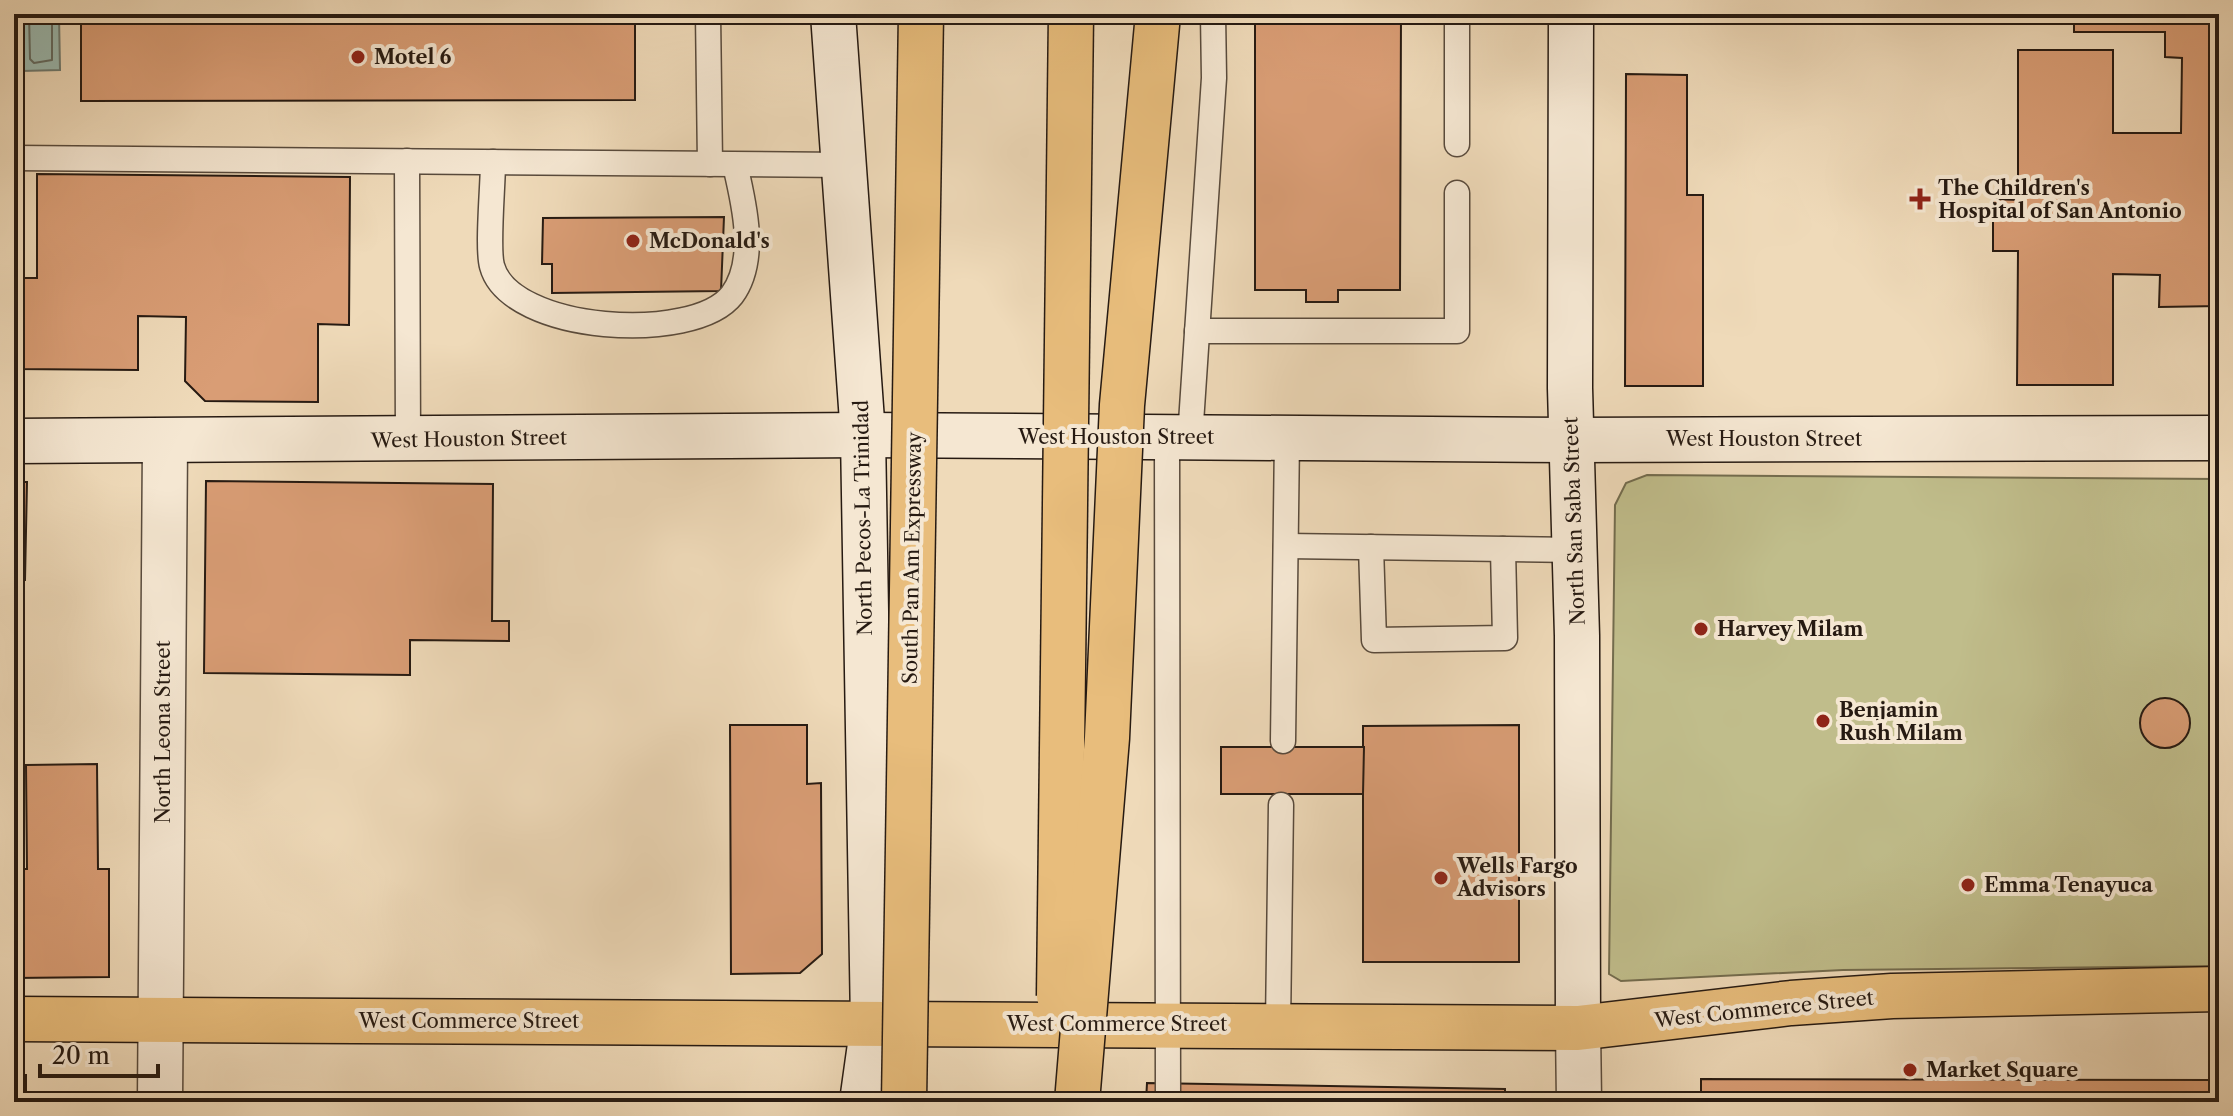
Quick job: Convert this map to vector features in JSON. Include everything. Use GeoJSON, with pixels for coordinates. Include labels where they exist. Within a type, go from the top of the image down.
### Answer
{"type":"FeatureCollection","features":[{"type":"Feature","properties":{"kind":"main road","name":"South Pan Am Expressway"},"geometry":{"type":"LineString","coordinates":[[904,1102],[921,14]]}},
{"type":"Feature","properties":{"kind":"main road"},"geometry":{"type":"LineString","coordinates":[[1059,1102],[1071,14]]}},
{"type":"Feature","properties":{"kind":"main road"},"geometry":{"type":"LineString","coordinates":[[1077,1102],[1107,738],[1122,405],[1158,14]]}},
{"type":"Feature","properties":{"kind":"main road","name":"West Commerce Street"},"geometry":{"type":"LineString","coordinates":[[14,1019],[1578,1028],[1791,1003],[1892,996],[2219,989]]}},
{"type":"Feature","properties":{"kind":"street","name":"North Pecos-La Trinidad"},"geometry":{"type":"LineString","coordinates":[[833,14],[863,435],[873,1023],[862,1102]]}},
{"type":"Feature","properties":{"kind":"street","name":"North San Saba Street"},"geometry":{"type":"LineString","coordinates":[[1571,14],[1579,1102]]}},
{"type":"Feature","properties":{"kind":"street","name":"West Houston Street"},"geometry":{"type":"LineString","coordinates":[[14,441],[165,443],[863,435],[1572,440],[2219,438]]}},
{"type":"Feature","properties":{"kind":"street","name":"North Leona Street"},"geometry":{"type":"LineString","coordinates":[[160,1102],[165,443]]}},
{"type":"Feature","properties":{"kind":"lane"},"geometry":{"type":"LineString","coordinates":[[708,14],[710,164]]}},
{"type":"Feature","properties":{"kind":"lane"},"geometry":{"type":"LineString","coordinates":[[1168,1102],[1179,438],[1197,331],[1214,78],[1213,14]]}},
{"type":"Feature","properties":{"kind":"lane"},"geometry":{"type":"LineString","coordinates":[[1457,14],[1457,144]]}},
{"type":"Feature","properties":{"kind":"lane"},"geometry":{"type":"LineString","coordinates":[[14,158],[845,165]]}},
{"type":"Feature","properties":{"kind":"lane"},"geometry":{"type":"LineString","coordinates":[[407,161],[408,440]]}},
{"type":"Feature","properties":{"kind":"lane"},"geometry":{"type":"LineString","coordinates":[[493,162],[492,266],[505,288],[539,311],[579,322],[659,323],[700,317],[731,296],[744,266],[746,211],[735,165]]}},
{"type":"Feature","properties":{"kind":"lane"},"geometry":{"type":"LineString","coordinates":[[1197,331],[1457,331],[1457,193]]}},
{"type":"Feature","properties":{"kind":"lane"},"geometry":{"type":"LineString","coordinates":[[1283,741],[1287,438]]}},
{"type":"Feature","properties":{"kind":"lane"},"geometry":{"type":"LineString","coordinates":[[1286,546],[1575,550]]}},
{"type":"Feature","properties":{"kind":"lane"},"geometry":{"type":"LineString","coordinates":[[1371,547],[1374,640],[1505,638],[1503,549]]}},
{"type":"Feature","properties":{"kind":"lane"},"geometry":{"type":"LineString","coordinates":[[1278,1025],[1281,805]]}},
{"type":"Feature","properties":{"kind":"shaded area"},"geometry":{"type":"Polygon","coordinates":[[[1647,475],[2219,479],[2219,966],[1843,970],[1621,981],[1609,974],[1615,505],[1626,483],[1647,475]]]}},
{"type":"Feature","properties":{"kind":"water"},"geometry":{"type":"Polygon","coordinates":[[[59,15],[60,70],[22,71],[21,16],[59,15]]]}},
{"type":"Feature","properties":{"kind":"building","name":"Motel 6"},"geometry":{"type":"Polygon","coordinates":[[[81,14],[635,14],[635,100],[81,101],[81,14]]]}},
{"type":"Feature","properties":{"kind":"building"},"geometry":{"type":"Polygon","coordinates":[[[1255,14],[1401,14],[1400,290],[1338,290],[1338,302],[1306,302],[1306,290],[1255,290],[1255,14]]]}},
{"type":"Feature","properties":{"kind":"building"},"geometry":{"type":"Polygon","coordinates":[[[1621,14],[1818,14],[1818,21],[1621,21],[1621,14]]]}},
{"type":"Feature","properties":{"kind":"building"},"geometry":{"type":"Polygon","coordinates":[[[2074,14],[2219,14],[2219,306],[2159,307],[2160,275],[2113,274],[2113,385],[2017,385],[2018,251],[1993,251],[1993,199],[2018,200],[2018,50],[2113,50],[2113,133],[2181,133],[2182,58],[2165,57],[2165,32],[2074,32],[2074,14]]]}},
{"type":"Feature","properties":{"kind":"building"},"geometry":{"type":"Polygon","coordinates":[[[1626,74],[1687,75],[1687,195],[1703,195],[1703,386],[1625,386],[1626,74]]]}},
{"type":"Feature","properties":{"kind":"building"},"geometry":{"type":"Polygon","coordinates":[[[37,174],[350,177],[349,325],[318,324],[318,402],[205,401],[185,381],[186,317],[138,316],[138,370],[14,369],[14,278],[37,278],[37,174]]]}},
{"type":"Feature","properties":{"kind":"building","name":"McDonald's"},"geometry":{"type":"Polygon","coordinates":[[[724,217],[721,291],[552,293],[552,264],[542,264],[543,218],[724,217]]]}},
{"type":"Feature","properties":{"kind":"building"},"geometry":{"type":"Polygon","coordinates":[[[206,481],[493,484],[492,621],[509,621],[509,641],[410,640],[410,675],[204,673],[206,481]]]}},
{"type":"Feature","properties":{"kind":"building"},"geometry":{"type":"Polygon","coordinates":[[[14,482],[27,482],[25,580],[14,580],[14,482]]]}},
{"type":"Feature","properties":{"kind":"building"},"geometry":{"type":"Polygon","coordinates":[[[2165,698],[2182,706],[2190,723],[2182,740],[2165,748],[2148,740],[2140,723],[2148,706],[2165,698]]]}},
{"type":"Feature","properties":{"kind":"building"},"geometry":{"type":"Polygon","coordinates":[[[730,725],[807,725],[807,784],[821,783],[822,954],[800,973],[731,974],[730,725]]]}},
{"type":"Feature","properties":{"kind":"building","name":"Wells Fargo Advisors"},"geometry":{"type":"Polygon","coordinates":[[[1519,725],[1519,962],[1363,962],[1363,726],[1519,725]]]}},
{"type":"Feature","properties":{"kind":"building"},"geometry":{"type":"Polygon","coordinates":[[[1221,747],[1364,747],[1363,794],[1221,794],[1221,747]]]}},
{"type":"Feature","properties":{"kind":"building"},"geometry":{"type":"Polygon","coordinates":[[[97,764],[98,869],[109,869],[109,977],[14,978],[14,869],[27,869],[26,765],[97,764]]]}},
{"type":"Feature","properties":{"kind":"building"},"geometry":{"type":"Polygon","coordinates":[[[14,1075],[26,1075],[26,1102],[14,1102],[14,1075]]]}},
{"type":"Feature","properties":{"kind":"building"},"geometry":{"type":"Polygon","coordinates":[[[1701,1079],[2219,1080],[2219,1102],[1701,1102],[1701,1079]]]}},
{"type":"Feature","properties":{"kind":"building"},"geometry":{"type":"Polygon","coordinates":[[[1147,1083],[1505,1089],[1505,1102],[1146,1102],[1147,1083]]]}},
{"type":"Feature","properties":{"kind":"place","name":"Motel 6"},"geometry":{"type":"Point","coordinates":[358,57]}},
{"type":"Feature","properties":{"kind":"place","name":"The Children's Hospital of San Antonio"},"geometry":{"type":"Point","coordinates":[1920,199]}},
{"type":"Feature","properties":{"kind":"place","name":"McDonald's"},"geometry":{"type":"Point","coordinates":[633,241]}},
{"type":"Feature","properties":{"kind":"place","name":"Harvey Milam"},"geometry":{"type":"Point","coordinates":[1701,629]}},
{"type":"Feature","properties":{"kind":"place","name":"Benjamin Rush Milam"},"geometry":{"type":"Point","coordinates":[1823,721]}},
{"type":"Feature","properties":{"kind":"place","name":"Wells Fargo Advisors"},"geometry":{"type":"Point","coordinates":[1441,878]}},
{"type":"Feature","properties":{"kind":"place","name":"Emma Tenayuca"},"geometry":{"type":"Point","coordinates":[1968,885]}},
{"type":"Feature","properties":{"kind":"place","name":"Market Square"},"geometry":{"type":"Point","coordinates":[1910,1070]}}]}
